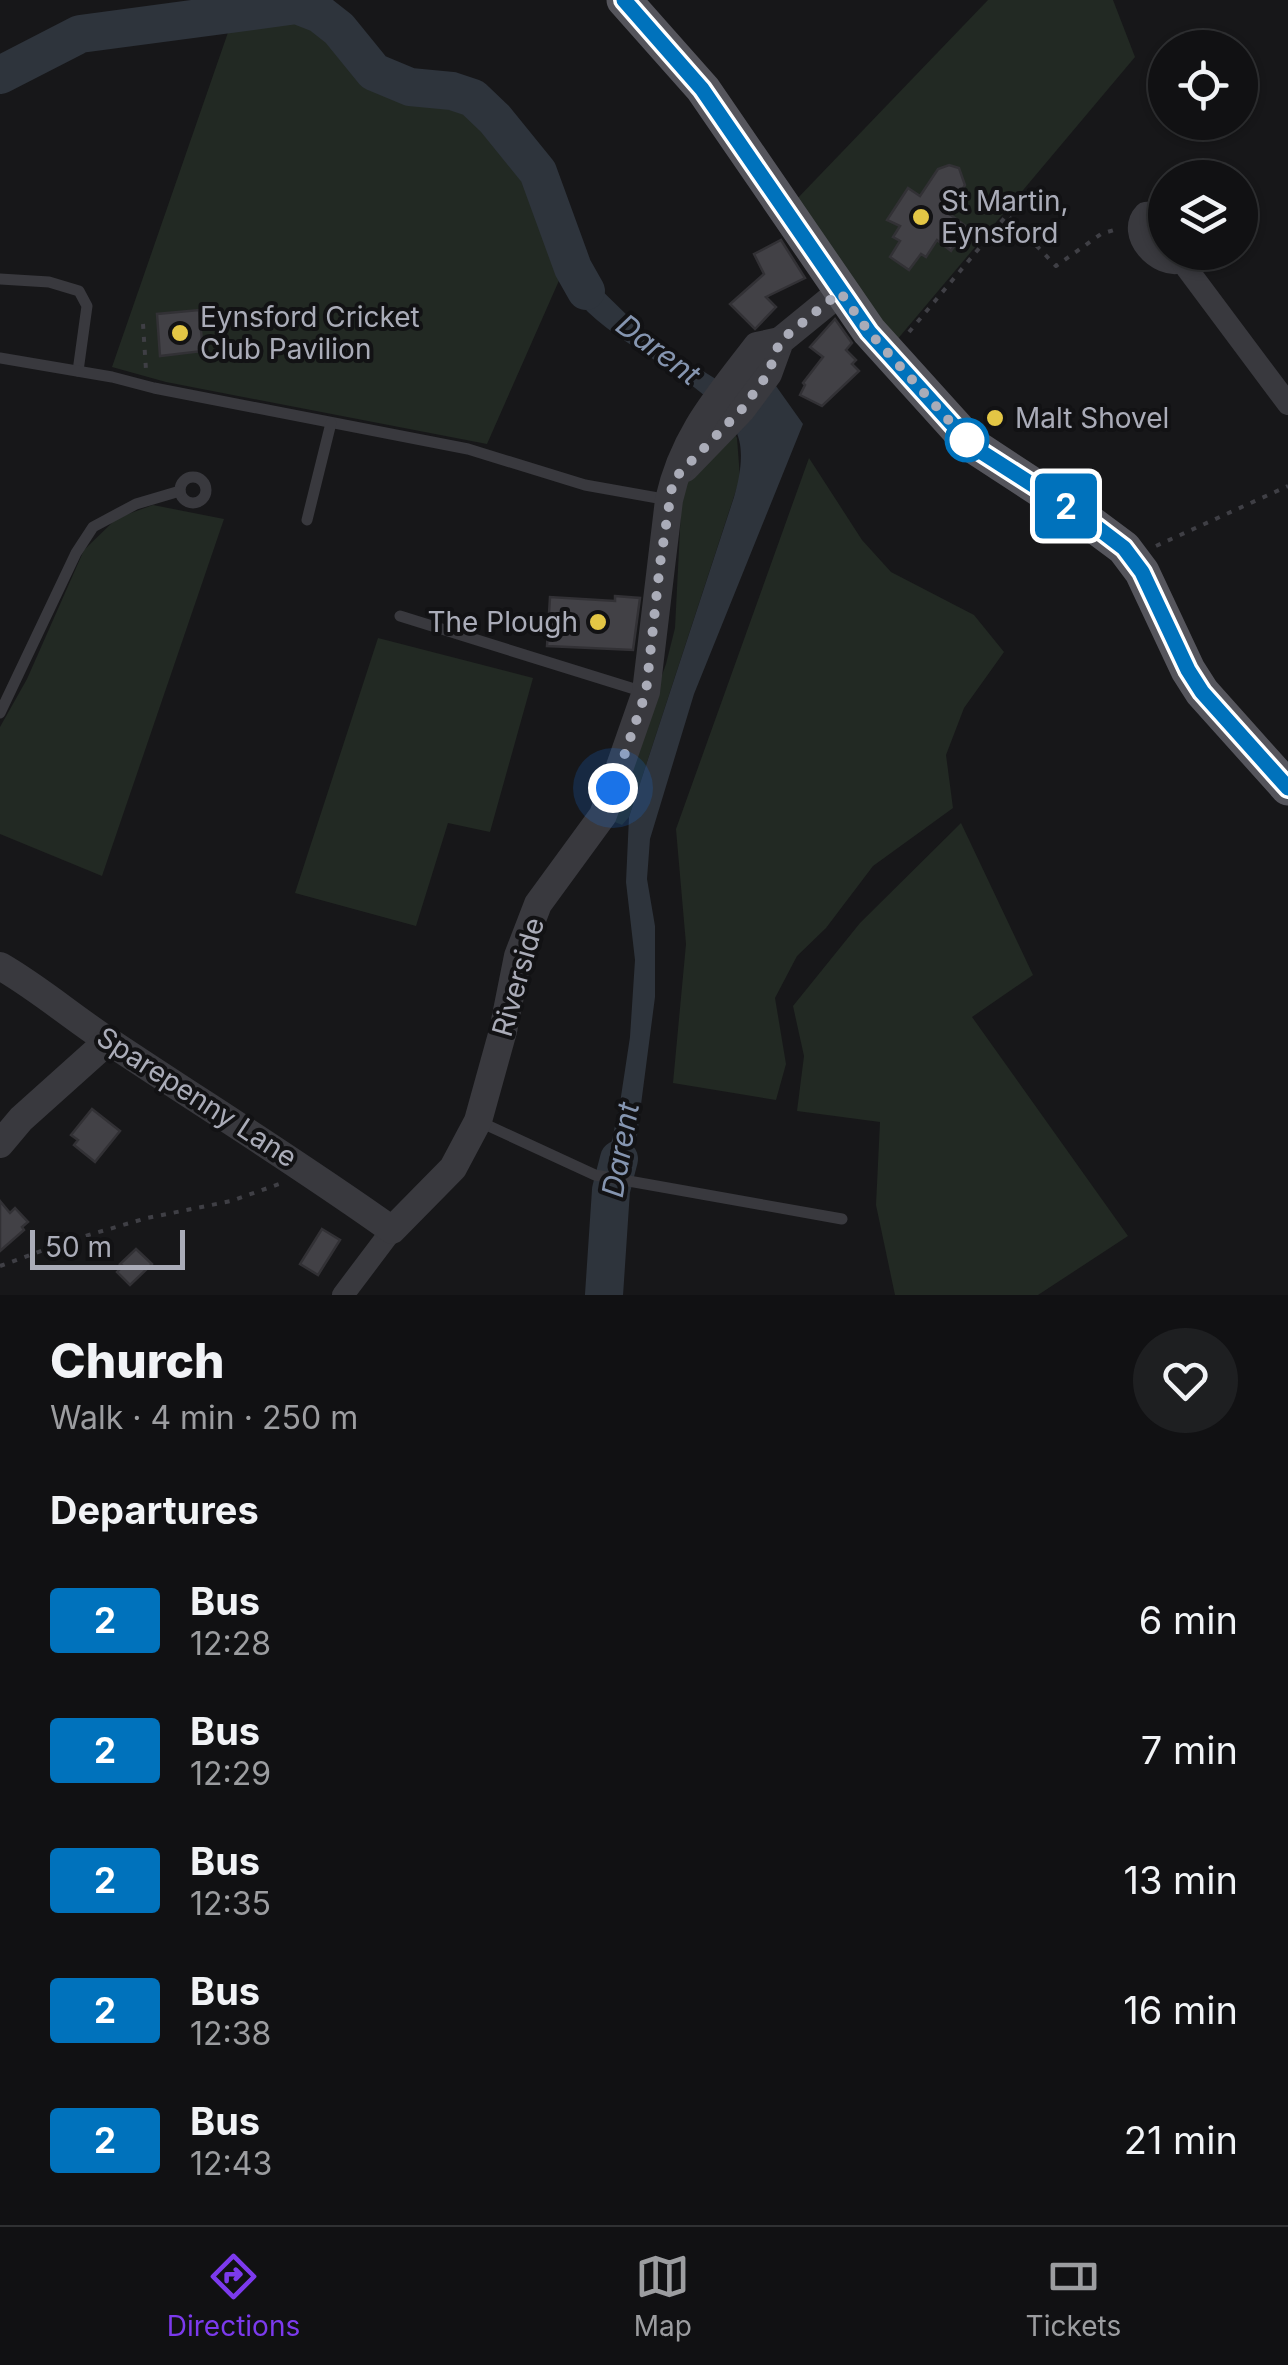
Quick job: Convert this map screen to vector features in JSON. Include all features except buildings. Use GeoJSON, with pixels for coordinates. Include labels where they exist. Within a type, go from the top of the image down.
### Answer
{"type":"FeatureCollection","features":[{"type":"Feature","properties":{"kind":"main road"},"geometry":{"type":"LineString","coordinates":[[624,0],[702,89],[840,292],[890,355],[972,446],[1086,519],[1131,557],[1202,692],[1288,788]]}},
{"type":"Feature","properties":{"kind":"street"},"geometry":{"type":"LineString","coordinates":[[1148,213],[1138,222],[1138,233],[1148,245]]}},
{"type":"Feature","properties":{"kind":"street"},"geometry":{"type":"LineString","coordinates":[[1193,270],[1288,404]]}},
{"type":"Feature","properties":{"kind":"street","name":"Riverside"},"geometry":{"type":"LineString","coordinates":[[392,1230],[453,1168],[478,1121],[503,1031],[518,956],[538,904],[603,815],[646,692],[671,490],[690,437],[708,410],[769,343],[840,292]]}},
{"type":"Feature","properties":{"kind":"street","name":"Riverside"},"geometry":{"type":"LineString","coordinates":[[671,490],[768,374],[769,343]]}},
{"type":"Feature","properties":{"kind":"street","name":"Sparepenny Lane"},"geometry":{"type":"LineString","coordinates":[[0,966],[44,992],[108,1041],[311,1172],[392,1230]]}},
{"type":"Feature","properties":{"kind":"street"},"geometry":{"type":"LineString","coordinates":[[0,1144],[108,1041]]}},
{"type":"Feature","properties":{"kind":"street"},"geometry":{"type":"LineString","coordinates":[[343,1295],[392,1230]]}},
{"type":"Feature","properties":{"kind":"lane"},"geometry":{"type":"LineString","coordinates":[[0,279],[50,282],[80,292],[87,306],[78,372]]}},
{"type":"Feature","properties":{"kind":"lane"},"geometry":{"type":"LineString","coordinates":[[0,358],[468,449],[586,485],[671,490]]}},
{"type":"Feature","properties":{"kind":"lane"},"geometry":{"type":"LineString","coordinates":[[307,520],[330,423]]}},
{"type":"Feature","properties":{"kind":"lane"},"geometry":{"type":"LineString","coordinates":[[0,712],[76,553],[93,527],[136,504],[180,492]]}},
{"type":"Feature","properties":{"kind":"lane"},"geometry":{"type":"LineString","coordinates":[[400,616],[646,692]]}},
{"type":"Feature","properties":{"kind":"lane"},"geometry":{"type":"LineString","coordinates":[[478,1121],[595,1175],[842,1219]]}},
{"type":"Feature","properties":{"kind":"path"},"geometry":{"type":"LineString","coordinates":[[890,355],[1007,215],[1056,266],[1112,230]]}},
{"type":"Feature","properties":{"kind":"path"},"geometry":{"type":"LineString","coordinates":[[143,324],[143,364],[154,388]]}},
{"type":"Feature","properties":{"kind":"path"},"geometry":{"type":"LineString","coordinates":[[1131,557],[1288,486]]}},
{"type":"Feature","properties":{"kind":"path"},"geometry":{"type":"LineString","coordinates":[[0,1266],[147,1218],[232,1201],[311,1172]]}},
{"type":"Feature","properties":{"kind":"shaded area"},"geometry":{"type":"Polygon","coordinates":[[[988,0],[1113,0],[1135,57],[896,341],[794,202],[988,0]]]}},
{"type":"Feature","properties":{"kind":"shaded area"},"geometry":{"type":"Polygon","coordinates":[[[293,12],[333,32],[368,78],[404,94],[466,105],[506,146],[552,221],[561,276],[487,444],[166,382],[112,367],[233,18],[293,12]]]}},
{"type":"Feature","properties":{"kind":"shaded area"},"geometry":{"type":"Polygon","coordinates":[[[731,426],[737,438],[740,478],[629,817],[622,825],[610,820],[666,664],[675,628],[682,490],[731,426]]]}},
{"type":"Feature","properties":{"kind":"shaded area"},"geometry":{"type":"Polygon","coordinates":[[[809,458],[862,540],[891,572],[974,615],[1004,652],[964,708],[946,755],[953,808],[873,866],[826,928],[797,956],[775,998],[786,1064],[776,1100],[673,1083],[686,944],[676,829],[809,458]]]}},
{"type":"Feature","properties":{"kind":"shaded area"},"geometry":{"type":"Polygon","coordinates":[[[153,505],[224,519],[102,876],[0,834],[0,727],[27,679],[84,550],[117,518],[153,505]]]}},
{"type":"Feature","properties":{"kind":"shaded area"},"geometry":{"type":"Polygon","coordinates":[[[378,638],[533,678],[490,832],[448,823],[416,926],[295,893],[378,638]]]}},
{"type":"Feature","properties":{"kind":"shaded area"},"geometry":{"type":"Polygon","coordinates":[[[961,823],[1033,975],[972,1017],[1128,1236],[1038,1295],[895,1295],[876,1205],[880,1122],[797,1111],[804,1056],[793,1006],[860,923],[961,823]]]}},
{"type":"Feature","properties":{"kind":"water"},"geometry":{"type":"Polygon","coordinates":[[[578,244],[590,279],[633,321],[637,330],[727,386],[776,386],[803,424],[694,694],[650,839],[647,879],[655,926],[655,997],[636,1143],[622,1172],[620,1212],[602,1207],[602,1171],[620,1103],[630,1037],[635,960],[626,882],[629,817],[734,497],[741,452],[738,435],[720,410],[582,306],[553,252],[578,244]]]}},
{"type":"Feature","properties":{"kind":"waterway","name":"Darent"},"geometry":{"type":"LineString","coordinates":[[0,75],[80,34],[297,5],[320,14],[339,29],[374,72],[410,87],[452,91],[473,98],[495,119],[538,172],[573,268],[586,291]]}},
{"type":"Feature","properties":{"kind":"waterway","name":"Darent"},"geometry":{"type":"LineString","coordinates":[[604,1295],[611,1190],[619,1159]]}},
{"type":"Feature","properties":{"kind":"bus line","name":"2"},"geometry":{"type":"LineString","coordinates":[[624,0],[702,89],[869,332],[972,446],[1124,548],[1142,572],[1202,692],[1288,788]]}},
{"type":"Feature","properties":{"kind":"place","name":"St Martin, Eynsford"},"geometry":{"type":"Point","coordinates":[921,217]}},
{"type":"Feature","properties":{"kind":"place","name":"Eynsford Cricket Club Pavilion"},"geometry":{"type":"Point","coordinates":[180,333]}},
{"type":"Feature","properties":{"kind":"place","name":"Malt Shovel"},"geometry":{"type":"Point","coordinates":[995,418]}},
{"type":"Feature","properties":{"kind":"place","name":"The Plough"},"geometry":{"type":"Point","coordinates":[598,622]}},
{"type":"Feature","properties":{"kind":"route"},"geometry":{"type":"LineString","coordinates":[[613,788],[646,692],[673,480],[742,409],[768,374],[780,341],[840,292],[869,332],[972,446],[967,440]]}}]}
